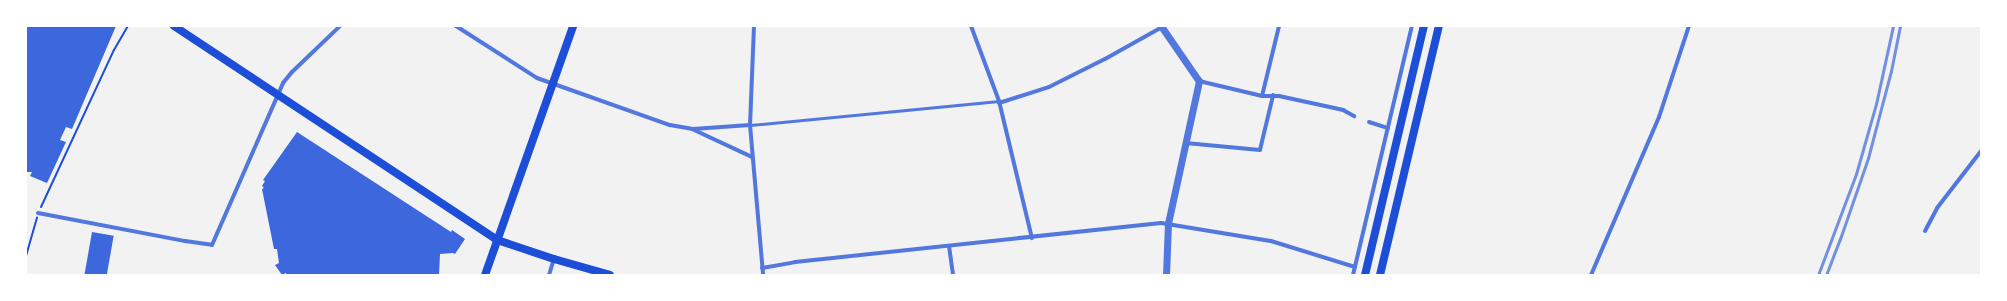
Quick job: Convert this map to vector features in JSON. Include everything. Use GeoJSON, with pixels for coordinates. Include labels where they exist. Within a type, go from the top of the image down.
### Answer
{"type":"FeatureCollection","features":[{"type":"Feature","properties":{"kind":"main road"},"geometry":{"type":"LineString","coordinates":[[174,26],[278,94],[367,156],[497,240],[554,259],[610,275]]}},
{"type":"Feature","properties":{"kind":"main road"},"geometry":{"type":"LineString","coordinates":[[484,275],[573,26]]}},
{"type":"Feature","properties":{"kind":"main road"},"geometry":{"type":"LineString","coordinates":[[1365,275],[1424,26]]}},
{"type":"Feature","properties":{"kind":"main road"},"geometry":{"type":"LineString","coordinates":[[1380,275],[1439,26]]}},
{"type":"Feature","properties":{"kind":"street"},"geometry":{"type":"LineString","coordinates":[[38,213],[212,245],[278,94],[292,72],[340,26]]}},
{"type":"Feature","properties":{"kind":"street"},"geometry":{"type":"LineString","coordinates":[[456,26],[537,78],[670,125],[692,129],[750,125]]}},
{"type":"Feature","properties":{"kind":"street"},"geometry":{"type":"LineString","coordinates":[[754,26],[750,125],[763,275]]}},
{"type":"Feature","properties":{"kind":"street"},"geometry":{"type":"LineString","coordinates":[[971,26],[999,102],[1032,238]]}},
{"type":"Feature","properties":{"kind":"street"},"geometry":{"type":"LineString","coordinates":[[1262,96],[1279,26]]}},
{"type":"Feature","properties":{"kind":"street"},"geometry":{"type":"LineString","coordinates":[[1353,275],[1412,26]]}},
{"type":"Feature","properties":{"kind":"street"},"geometry":{"type":"LineString","coordinates":[[1591,275],[1659,117],[1689,26]]}},
{"type":"Feature","properties":{"kind":"street"},"geometry":{"type":"LineString","coordinates":[[999,102],[1049,87],[1105,59],[1162,27],[1199,81],[1262,96],[1279,96],[1332,108],[1354,116]]}},
{"type":"Feature","properties":{"kind":"street"},"geometry":{"type":"LineString","coordinates":[[1166,275],[1168,223],[1199,81]]}},
{"type":"Feature","properties":{"kind":"street"},"geometry":{"type":"LineString","coordinates":[[1186,143],[1260,150],[1273,96]]}},
{"type":"Feature","properties":{"kind":"street"},"geometry":{"type":"LineString","coordinates":[[1369,122],[1388,128]]}},
{"type":"Feature","properties":{"kind":"street"},"geometry":{"type":"LineString","coordinates":[[692,129],[752,157]]}},
{"type":"Feature","properties":{"kind":"street"},"geometry":{"type":"LineString","coordinates":[[1925,231],[1937,208],[1981,151]]}},
{"type":"Feature","properties":{"kind":"street"},"geometry":{"type":"LineString","coordinates":[[762,268],[795,262],[1168,223],[1271,241],[1355,267]]}},
{"type":"Feature","properties":{"kind":"street"},"geometry":{"type":"LineString","coordinates":[[949,246],[953,275]]}},
{"type":"Feature","properties":{"kind":"street"},"geometry":{"type":"LineString","coordinates":[[549,275],[554,259]]}},
{"type":"Feature","properties":{"kind":"lane"},"geometry":{"type":"LineString","coordinates":[[750,125],[999,102]]}},
{"type":"Feature","properties":{"kind":"path"},"geometry":{"type":"LineString","coordinates":[[26,256],[38,213],[114,50],[128,26]]}},
{"type":"Feature","properties":{"kind":"building"},"geometry":{"type":"Polygon","coordinates":[[[26,26],[116,26],[72,129],[66,127],[60,140],[66,142],[47,183],[30,176],[32,172],[26,172],[26,26]]]}},
{"type":"Feature","properties":{"kind":"building"},"geometry":{"type":"Polygon","coordinates":[[[297,132],[451,232],[452,230],[465,239],[455,254],[440,254],[439,275],[287,275],[286,273],[282,275],[275,265],[279,263],[277,249],[274,249],[262,189],[264,188],[262,186],[265,181],[263,180],[297,132]]]}},
{"type":"Feature","properties":{"kind":"building"},"geometry":{"type":"Polygon","coordinates":[[[92,232],[114,236],[107,275],[84,275],[92,232]]]}},
{"type":"Feature","properties":{"kind":"railway"},"geometry":{"type":"LineString","coordinates":[[1818,275],[1856,174],[1876,104],[1893,26]]}},
{"type":"Feature","properties":{"kind":"railway"},"geometry":{"type":"LineString","coordinates":[[1826,275],[1868,158],[1891,71],[1900,26]]}}]}
